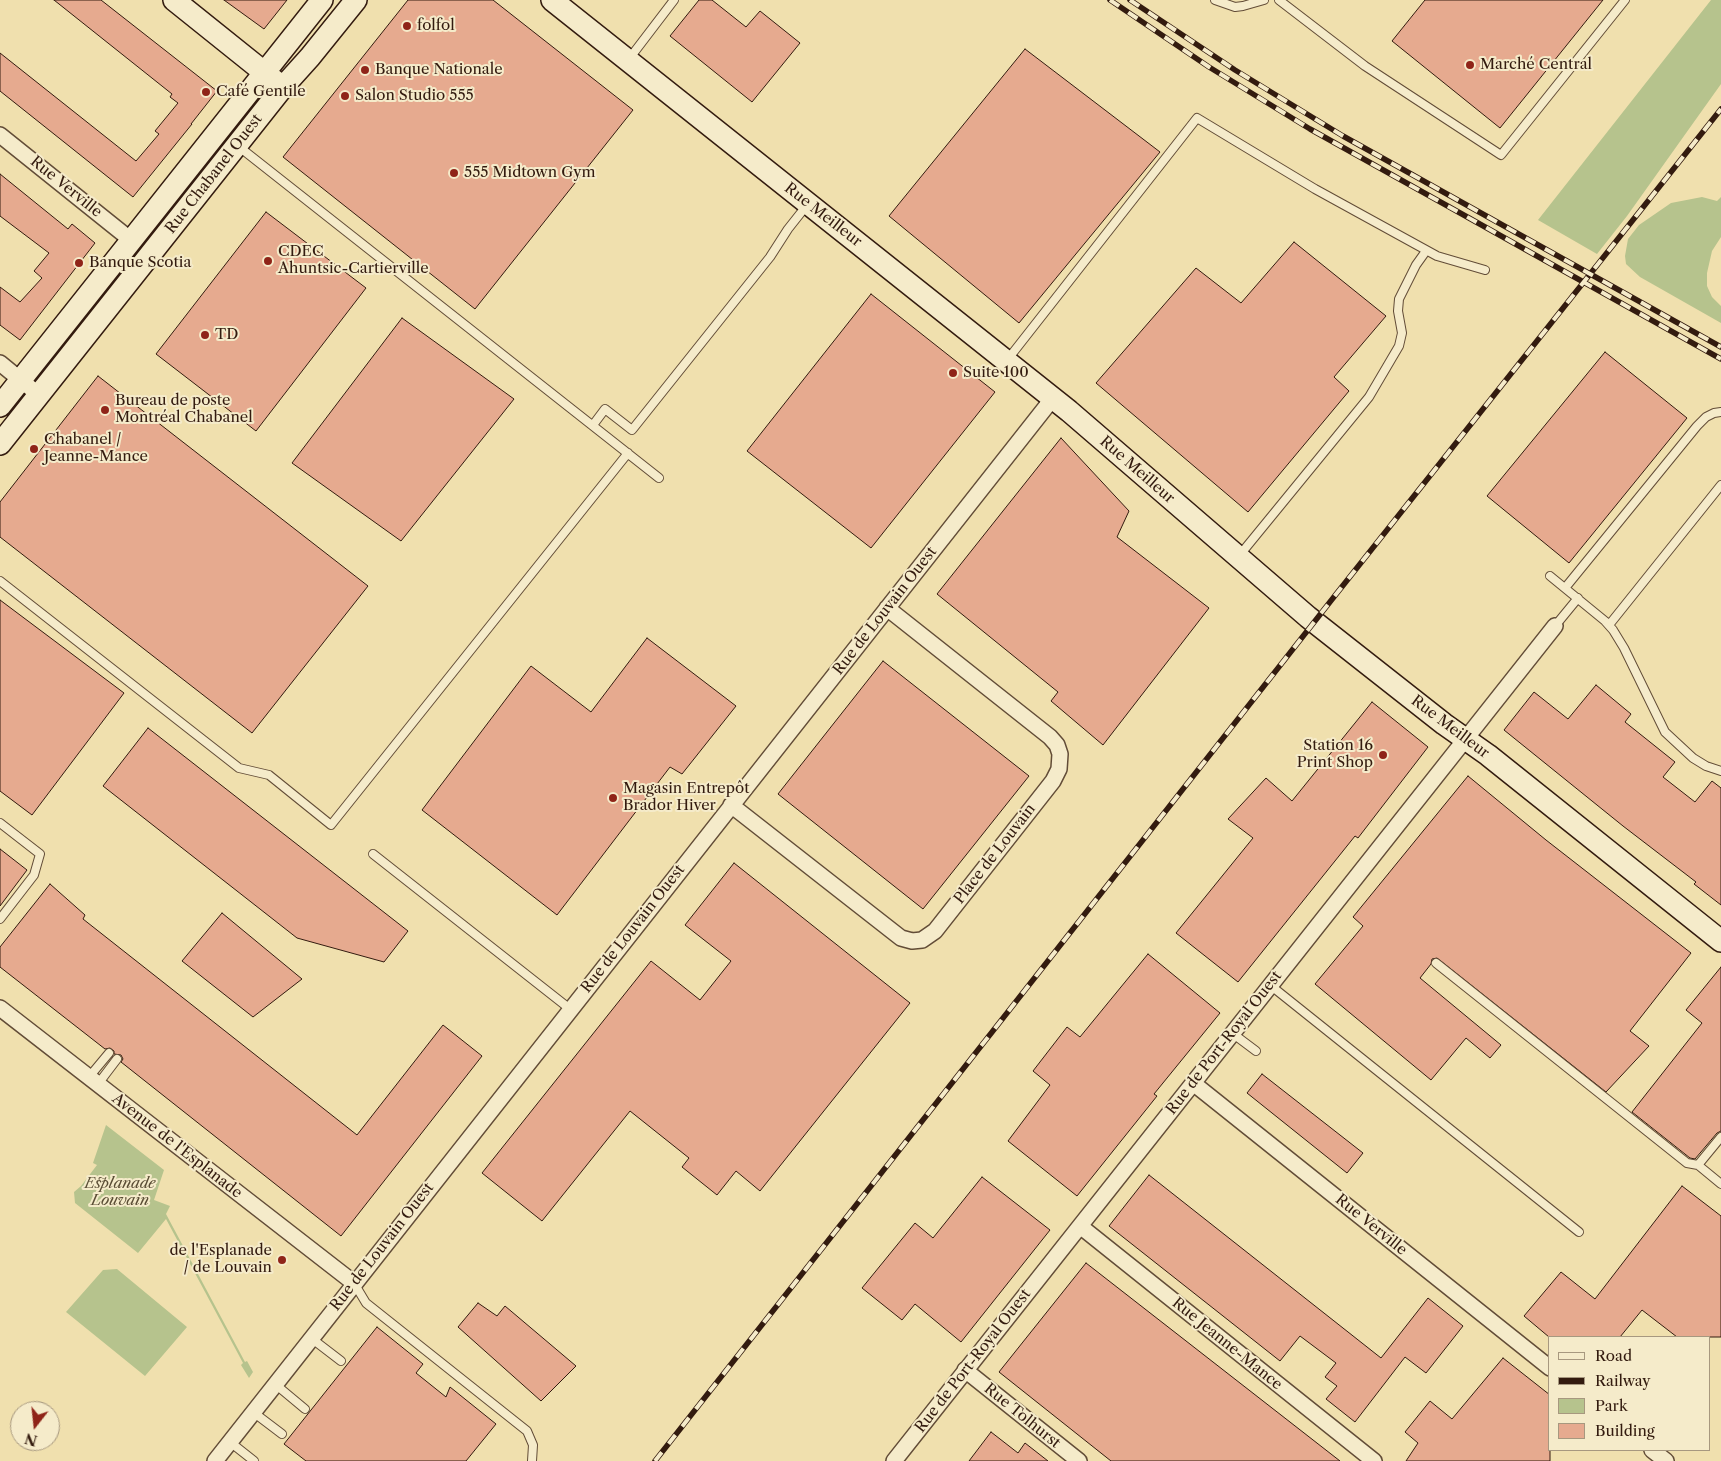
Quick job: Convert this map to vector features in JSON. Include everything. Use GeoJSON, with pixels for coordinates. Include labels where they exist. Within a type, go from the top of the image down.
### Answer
{"type":"FeatureCollection","features":[{"type":"Feature","properties":{"kind":"street"},"geometry":{"type":"LineString","coordinates":[[174,0],[283,87]]}},
{"type":"Feature","properties":{"kind":"street","name":"Rue Chabanel Ouest"},"geometry":{"type":"LineString","coordinates":[[0,406],[322,0]]}},
{"type":"Feature","properties":{"kind":"street","name":"Rue Chabanel Ouest"},"geometry":{"type":"LineString","coordinates":[[0,444],[283,87],[356,0]]}},
{"type":"Feature","properties":{"kind":"street","name":"Rue Meilleur"},"geometry":{"type":"LineString","coordinates":[[552,0],[1053,398],[1315,622],[1496,761],[1721,941]]}},
{"type":"Feature","properties":{"kind":"street","name":"Rue Verville"},"geometry":{"type":"LineString","coordinates":[[0,135],[132,240]]}},
{"type":"Feature","properties":{"kind":"street"},"geometry":{"type":"LineString","coordinates":[[0,362],[39,394]]}},
{"type":"Feature","properties":{"kind":"street","name":"Rue de Louvain Ouest"},"geometry":{"type":"LineString","coordinates":[[215,1461],[1053,398]]}},
{"type":"Feature","properties":{"kind":"street","name":"Place de Louvain"},"geometry":{"type":"LineString","coordinates":[[731,805],[897,935],[906,940],[917,941],[935,931],[1053,781],[1059,770],[1060,754],[1057,745],[1050,737],[888,608]]}},
{"type":"Feature","properties":{"kind":"street","name":"Rue de Port-Royal Ouest"},"geometry":{"type":"LineString","coordinates":[[894,1461],[1555,626]]}},
{"type":"Feature","properties":{"kind":"street","name":"Avenue de l'Esplanade"},"geometry":{"type":"LineString","coordinates":[[0,1008],[354,1283]]}},
{"type":"Feature","properties":{"kind":"street","name":"Rue Verville"},"geometry":{"type":"LineString","coordinates":[[1192,1083],[1548,1366]]}},
{"type":"Feature","properties":{"kind":"street","name":"Rue Jeanne-Mance"},"geometry":{"type":"LineString","coordinates":[[1080,1226],[1374,1461]]}},
{"type":"Feature","properties":{"kind":"street","name":"Rue Tolhurst"},"geometry":{"type":"LineString","coordinates":[[965,1370],[1079,1461]]}},
{"type":"Feature","properties":{"kind":"street"},"geometry":{"type":"LineString","coordinates":[[1653,1451],[1666,1461]]}},
{"type":"Feature","properties":{"kind":"lane"},"geometry":{"type":"LineString","coordinates":[[628,60],[674,0]]}},
{"type":"Feature","properties":{"kind":"lane"},"geometry":{"type":"LineString","coordinates":[[1215,0],[1235,7],[1264,0]]}},
{"type":"Feature","properties":{"kind":"lane"},"geometry":{"type":"LineString","coordinates":[[1279,0],[1365,66],[1501,155],[1625,0]]}},
{"type":"Feature","properties":{"kind":"lane"},"geometry":{"type":"LineString","coordinates":[[1007,361],[1197,118],[1315,189],[1437,256],[1485,270]]}},
{"type":"Feature","properties":{"kind":"lane"},"geometry":{"type":"LineString","coordinates":[[237,145],[322,217],[359,241],[659,478]]}},
{"type":"Feature","properties":{"kind":"lane"},"geometry":{"type":"LineString","coordinates":[[593,426],[605,409],[632,430],[770,257],[808,203]]}},
{"type":"Feature","properties":{"kind":"lane"},"geometry":{"type":"LineString","coordinates":[[353,248],[359,241]]}},
{"type":"Feature","properties":{"kind":"lane"},"geometry":{"type":"LineString","coordinates":[[1238,557],[1370,397],[1400,346],[1402,333],[1398,311],[1399,299],[1416,265],[1426,250]]}},
{"type":"Feature","properties":{"kind":"lane"},"geometry":{"type":"LineString","coordinates":[[1565,588],[1698,426],[1706,417],[1721,412]]}},
{"type":"Feature","properties":{"kind":"lane"},"geometry":{"type":"LineString","coordinates":[[0,581],[239,768],[269,775],[331,825],[628,453]]}},
{"type":"Feature","properties":{"kind":"lane"},"geometry":{"type":"LineString","coordinates":[[1609,626],[1721,486]]}},
{"type":"Feature","properties":{"kind":"lane"},"geometry":{"type":"LineString","coordinates":[[1550,576],[1609,626],[1624,648],[1666,732],[1693,758],[1706,766],[1721,771]]}},
{"type":"Feature","properties":{"kind":"lane"},"geometry":{"type":"LineString","coordinates":[[1555,626],[1578,598]]}},
{"type":"Feature","properties":{"kind":"lane"},"geometry":{"type":"LineString","coordinates":[[0,823],[40,854],[34,875],[0,919]]}},
{"type":"Feature","properties":{"kind":"lane"},"geometry":{"type":"LineString","coordinates":[[373,854],[570,1010]]}},
{"type":"Feature","properties":{"kind":"lane"},"geometry":{"type":"LineString","coordinates":[[1436,963],[1687,1163],[1698,1166],[1721,1184]]}},
{"type":"Feature","properties":{"kind":"lane"},"geometry":{"type":"LineString","coordinates":[[1270,985],[1579,1232]]}},
{"type":"Feature","properties":{"kind":"lane"},"geometry":{"type":"LineString","coordinates":[[1232,1032],[1256,1051]]}},
{"type":"Feature","properties":{"kind":"lane"},"geometry":{"type":"LineString","coordinates":[[93,1081],[109,1053]]}},
{"type":"Feature","properties":{"kind":"lane"},"geometry":{"type":"LineString","coordinates":[[93,1081],[118,1059]]}},
{"type":"Feature","properties":{"kind":"lane"},"geometry":{"type":"LineString","coordinates":[[1698,1166],[1721,1137]]}},
{"type":"Feature","properties":{"kind":"lane"},"geometry":{"type":"LineString","coordinates":[[354,1283],[366,1302],[527,1430],[533,1445],[532,1461]]}},
{"type":"Feature","properties":{"kind":"lane"},"geometry":{"type":"LineString","coordinates":[[311,1337],[341,1361]]}},
{"type":"Feature","properties":{"kind":"lane"},"geometry":{"type":"LineString","coordinates":[[274,1384],[305,1408]]}},
{"type":"Feature","properties":{"kind":"lane"},"geometry":{"type":"LineString","coordinates":[[253,1412],[282,1434]]}},
{"type":"Feature","properties":{"kind":"lane"},"geometry":{"type":"LineString","coordinates":[[230,1442],[254,1461]]}},
{"type":"Feature","properties":{"kind":"green space"},"geometry":{"type":"Polygon","coordinates":[[[1711,0],[1721,0],[1721,84],[1627,216],[1597,254],[1538,220],[1711,0]]]}},
{"type":"Feature","properties":{"kind":"green space"},"geometry":{"type":"Polygon","coordinates":[[[1702,197],[1717,201],[1721,197],[1721,237],[1712,251],[1707,273],[1707,286],[1712,297],[1721,306],[1721,323],[1640,277],[1626,264],[1625,256],[1628,239],[1639,225],[1671,203],[1702,197]]]}},
{"type":"Feature","properties":{"kind":"green space","name":"Esplanade Louvain"},"geometry":{"type":"Polygon","coordinates":[[[106,1125],[164,1170],[154,1200],[170,1206],[166,1214],[245,1362],[247,1361],[253,1372],[249,1378],[241,1365],[243,1363],[166,1219],[138,1253],[75,1203],[74,1192],[97,1165],[93,1163],[106,1125]]]}},
{"type":"Feature","properties":{"kind":"green space"},"geometry":{"type":"Polygon","coordinates":[[[117,1269],[187,1327],[145,1376],[66,1312],[103,1270],[117,1269]]]}},
{"type":"Feature","properties":{"kind":"building"},"geometry":{"type":"Polygon","coordinates":[[[54,0],[101,0],[217,91],[133,197],[0,91],[0,53],[136,161],[159,134],[155,131],[178,103],[170,97],[172,94],[54,0]]]}},
{"type":"Feature","properties":{"kind":"building"},"geometry":{"type":"Polygon","coordinates":[[[224,0],[287,0],[264,29],[224,0]]]}},
{"type":"Feature","properties":{"kind":"building"},"geometry":{"type":"Polygon","coordinates":[[[408,0],[493,0],[633,110],[475,309],[283,157],[408,0]]]}},
{"type":"Feature","properties":{"kind":"building"},"geometry":{"type":"Polygon","coordinates":[[[699,0],[712,0],[746,27],[760,11],[800,43],[752,102],[670,36],[699,0]]]}},
{"type":"Feature","properties":{"kind":"building"},"geometry":{"type":"Polygon","coordinates":[[[1425,0],[1603,0],[1500,128],[1392,41],[1425,0]]]}},
{"type":"Feature","properties":{"kind":"building"},"geometry":{"type":"Polygon","coordinates":[[[1025,49],[1160,152],[1019,323],[889,216],[1025,49]]]}},
{"type":"Feature","properties":{"kind":"building"},"geometry":{"type":"Polygon","coordinates":[[[0,174],[68,229],[72,224],[95,243],[20,340],[0,325],[0,287],[20,302],[42,278],[34,271],[49,253],[0,216],[0,174]]]}},
{"type":"Feature","properties":{"kind":"building"},"geometry":{"type":"Polygon","coordinates":[[[266,212],[366,288],[256,431],[156,354],[266,212]]]}},
{"type":"Feature","properties":{"kind":"building"},"geometry":{"type":"Polygon","coordinates":[[[1294,242],[1386,316],[1334,377],[1349,391],[1248,512],[1096,383],[1196,268],[1241,303],[1294,242]]]}},
{"type":"Feature","properties":{"kind":"building"},"geometry":{"type":"Polygon","coordinates":[[[871,294],[995,392],[871,548],[747,451],[871,294]]]}},
{"type":"Feature","properties":{"kind":"building"},"geometry":{"type":"Polygon","coordinates":[[[402,318],[514,399],[401,541],[292,463],[402,318]]]}},
{"type":"Feature","properties":{"kind":"building"},"geometry":{"type":"Polygon","coordinates":[[[1605,352],[1687,418],[1569,563],[1487,496],[1605,352]]]}},
{"type":"Feature","properties":{"kind":"building"},"geometry":{"type":"Polygon","coordinates":[[[98,376],[368,586],[252,733],[0,537],[0,502],[98,376]]]}},
{"type":"Feature","properties":{"kind":"building"},"geometry":{"type":"Polygon","coordinates":[[[1061,438],[1129,511],[1117,537],[1209,608],[1103,745],[1051,701],[1058,692],[937,594],[1061,438]]]}},
{"type":"Feature","properties":{"kind":"building"},"geometry":{"type":"Polygon","coordinates":[[[0,600],[124,693],[32,815],[0,791],[0,600]]]}},
{"type":"Feature","properties":{"kind":"building"},"geometry":{"type":"Polygon","coordinates":[[[647,638],[736,706],[682,774],[670,767],[557,915],[422,810],[531,666],[591,712],[647,638]]]}},
{"type":"Feature","properties":{"kind":"building"},"geometry":{"type":"Polygon","coordinates":[[[883,661],[1029,776],[923,909],[778,794],[883,661]]]}},
{"type":"Feature","properties":{"kind":"building"},"geometry":{"type":"Polygon","coordinates":[[[1596,685],[1631,714],[1625,722],[1675,762],[1663,777],[1695,802],[1712,781],[1721,788],[1721,905],[1694,884],[1696,882],[1504,730],[1534,692],[1568,719],[1596,685]]]}},
{"type":"Feature","properties":{"kind":"building"},"geometry":{"type":"Polygon","coordinates":[[[1372,702],[1428,747],[1358,838],[1355,836],[1238,982],[1176,933],[1253,838],[1228,819],[1266,778],[1292,801],[1372,702]]]}},
{"type":"Feature","properties":{"kind":"building"},"geometry":{"type":"Polygon","coordinates":[[[148,728],[408,931],[384,962],[297,938],[103,786],[148,728]]]}},
{"type":"Feature","properties":{"kind":"building"},"geometry":{"type":"Polygon","coordinates":[[[1468,776],[1546,840],[1691,953],[1630,1031],[1649,1046],[1606,1092],[1437,958],[1432,959],[1431,964],[1420,978],[1501,1045],[1490,1058],[1466,1038],[1431,1080],[1315,984],[1363,926],[1353,917],[1468,776]]]}},
{"type":"Feature","properties":{"kind":"building"},"geometry":{"type":"Polygon","coordinates":[[[0,849],[27,870],[0,906],[0,849]]]}},
{"type":"Feature","properties":{"kind":"building"},"geometry":{"type":"Polygon","coordinates":[[[734,863],[910,1003],[760,1191],[736,1171],[717,1195],[682,1167],[689,1158],[630,1111],[542,1221],[482,1173],[651,961],[700,1000],[731,961],[685,925],[734,863]]]}},
{"type":"Feature","properties":{"kind":"building"},"geometry":{"type":"Polygon","coordinates":[[[50,884],[85,915],[83,919],[357,1135],[443,1025],[482,1056],[341,1236],[121,1062],[123,1059],[121,1055],[114,1054],[114,1051],[110,1048],[105,1049],[0,967],[0,947],[50,884]]]}},
{"type":"Feature","properties":{"kind":"building"},"geometry":{"type":"Polygon","coordinates":[[[222,913],[302,979],[253,1017],[182,961],[222,913]]]}},
{"type":"Feature","properties":{"kind":"building"},"geometry":{"type":"Polygon","coordinates":[[[1148,954],[1220,1013],[1154,1094],[1157,1096],[1077,1196],[1008,1141],[1050,1085],[1033,1071],[1067,1027],[1080,1037],[1148,954]]]}},
{"type":"Feature","properties":{"kind":"building"},"geometry":{"type":"Polygon","coordinates":[[[1721,967],[1721,1131],[1717,1133],[1695,1159],[1690,1158],[1632,1112],[1702,1023],[1686,1010],[1721,967]]]}},
{"type":"Feature","properties":{"kind":"building"},"geometry":{"type":"Polygon","coordinates":[[[1262,1074],[1363,1153],[1347,1173],[1247,1093],[1262,1074]]]}},
{"type":"Feature","properties":{"kind":"building"},"geometry":{"type":"Polygon","coordinates":[[[1149,1175],[1381,1358],[1428,1298],[1463,1326],[1426,1373],[1405,1357],[1355,1422],[1326,1399],[1337,1386],[1325,1377],[1336,1363],[1300,1336],[1280,1361],[1109,1226],[1149,1175]]]}},
{"type":"Feature","properties":{"kind":"building"},"geometry":{"type":"Polygon","coordinates":[[[982,1177],[1050,1230],[961,1342],[915,1304],[902,1320],[862,1288],[915,1223],[933,1238],[982,1177]]]}},
{"type":"Feature","properties":{"kind":"building"},"geometry":{"type":"Polygon","coordinates":[[[1682,1186],[1721,1216],[1721,1337],[1676,1336],[1642,1310],[1621,1336],[1548,1336],[1524,1316],[1561,1272],[1595,1299],[1682,1186]]]}},
{"type":"Feature","properties":{"kind":"building"},"geometry":{"type":"Polygon","coordinates":[[[1086,1263],[1340,1461],[1111,1461],[999,1372],[1086,1263]]]}},
{"type":"Feature","properties":{"kind":"building"},"geometry":{"type":"Polygon","coordinates":[[[478,1303],[497,1316],[505,1306],[576,1366],[541,1401],[458,1327],[478,1303]]]}},
{"type":"Feature","properties":{"kind":"building"},"geometry":{"type":"Polygon","coordinates":[[[377,1327],[423,1364],[416,1373],[446,1397],[450,1387],[496,1424],[466,1461],[306,1461],[284,1444],[377,1327]]]}},
{"type":"Feature","properties":{"kind":"building"},"geometry":{"type":"Polygon","coordinates":[[[1503,1358],[1548,1393],[1548,1451],[1550,1451],[1550,1461],[1406,1461],[1418,1443],[1405,1432],[1430,1401],[1452,1419],[1503,1358]]]}},
{"type":"Feature","properties":{"kind":"building"},"geometry":{"type":"Polygon","coordinates":[[[991,1432],[1018,1453],[1025,1443],[1048,1461],[969,1461],[991,1432]]]}},
{"type":"Feature","properties":{"kind":"railway"},"geometry":{"type":"LineString","coordinates":[[1110,0],[1209,67],[1310,129],[1721,359]]}},
{"type":"Feature","properties":{"kind":"railway"},"geometry":{"type":"LineString","coordinates":[[1130,0],[1235,70],[1343,136],[1721,347]]}},
{"type":"Feature","properties":{"kind":"railway"},"geometry":{"type":"LineString","coordinates":[[655,1461],[1337,593],[1721,109]]}},
{"type":"Feature","properties":{"kind":"place","name":"folfol"},"geometry":{"type":"Point","coordinates":[407,26]}},
{"type":"Feature","properties":{"kind":"place","name":"Marché Central"},"geometry":{"type":"Point","coordinates":[1470,65]}},
{"type":"Feature","properties":{"kind":"place","name":"Banque Nationale"},"geometry":{"type":"Point","coordinates":[365,70]}},
{"type":"Feature","properties":{"kind":"place","name":"Café Gentile"},"geometry":{"type":"Point","coordinates":[206,92]}},
{"type":"Feature","properties":{"kind":"place","name":"Salon Studio 555"},"geometry":{"type":"Point","coordinates":[345,96]}},
{"type":"Feature","properties":{"kind":"place","name":"555 Midtown Gym"},"geometry":{"type":"Point","coordinates":[454,173]}},
{"type":"Feature","properties":{"kind":"place","name":"CDEC Ahuntsic-Cartierville"},"geometry":{"type":"Point","coordinates":[268,261]}},
{"type":"Feature","properties":{"kind":"place","name":"Banque Scotia"},"geometry":{"type":"Point","coordinates":[79,263]}},
{"type":"Feature","properties":{"kind":"place","name":"TD"},"geometry":{"type":"Point","coordinates":[205,335]}},
{"type":"Feature","properties":{"kind":"place","name":"Suite 100"},"geometry":{"type":"Point","coordinates":[953,373]}},
{"type":"Feature","properties":{"kind":"place","name":"Bureau de poste Montréal Chabanel"},"geometry":{"type":"Point","coordinates":[105,410]}},
{"type":"Feature","properties":{"kind":"place","name":"Chabanel / Jeanne-Mance"},"geometry":{"type":"Point","coordinates":[34,449]}},
{"type":"Feature","properties":{"kind":"place","name":"Station 16 Print Shop"},"geometry":{"type":"Point","coordinates":[1383,755]}},
{"type":"Feature","properties":{"kind":"place","name":"Magasin Entrepôt Brador Hiver"},"geometry":{"type":"Point","coordinates":[613,798]}},
{"type":"Feature","properties":{"kind":"place","name":"de l'Esplanade / de Louvain"},"geometry":{"type":"Point","coordinates":[282,1260]}}]}
